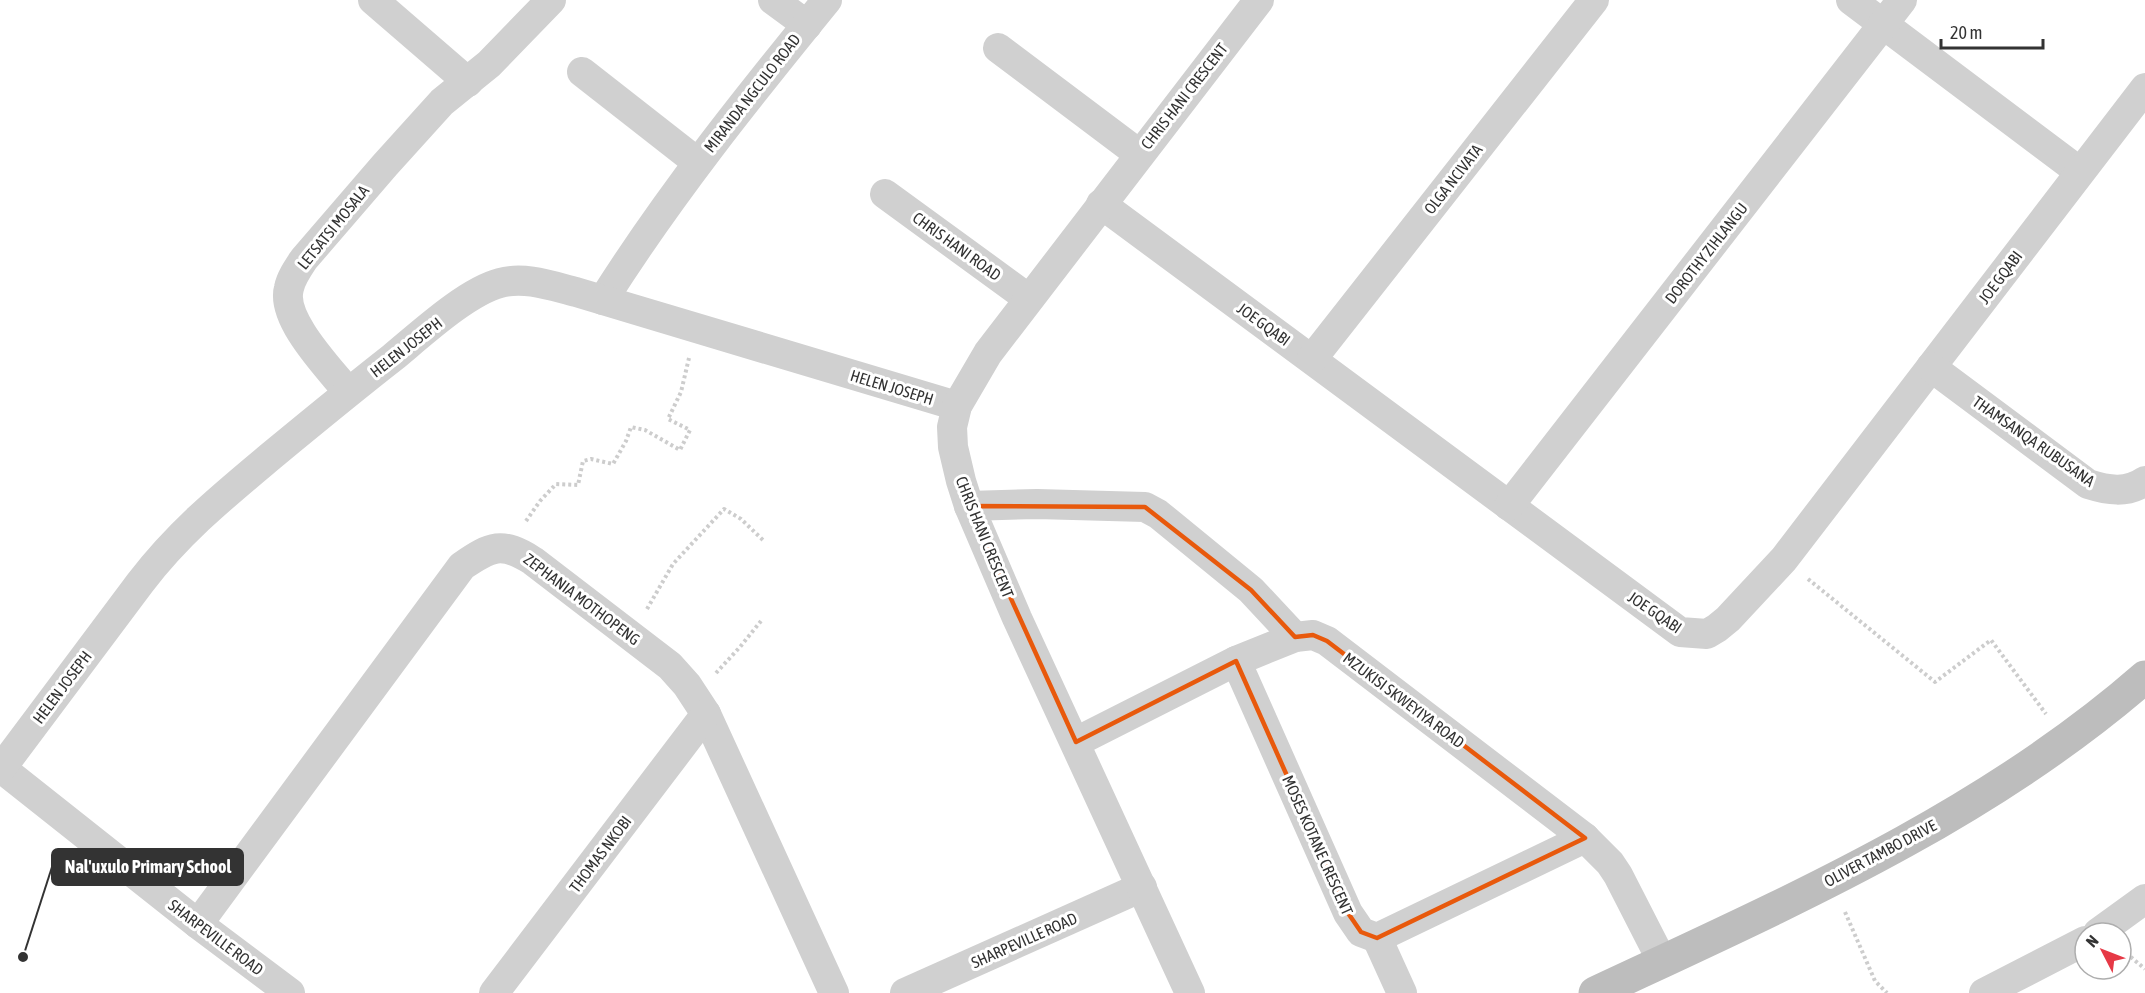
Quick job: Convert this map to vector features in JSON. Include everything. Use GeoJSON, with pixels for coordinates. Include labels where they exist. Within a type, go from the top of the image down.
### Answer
{"type":"FeatureCollection","features":[{"type":"Feature","properties":{"kind":"street"},"geometry":{"type":"LineString","coordinates":[[374,0],[468,82]]}},
{"type":"Feature","properties":{"kind":"street","name":"LETSATSI MOSALA"},"geometry":{"type":"LineString","coordinates":[[348,392],[293,320],[288,302],[288,289],[304,259],[442,102],[468,82],[551,0]]}},
{"type":"Feature","properties":{"kind":"street","name":"MIRANDA NGCULO ROAD"},"geometry":{"type":"LineString","coordinates":[[774,0],[807,25]]}},
{"type":"Feature","properties":{"kind":"street","name":"MIRANDA NGCULO ROAD"},"geometry":{"type":"LineString","coordinates":[[603,300],[697,162],[827,0]]}},
{"type":"Feature","properties":{"kind":"street","name":"OLGA NCIVATA"},"geometry":{"type":"LineString","coordinates":[[1312,358],[1594,0]]}},
{"type":"Feature","properties":{"kind":"street"},"geometry":{"type":"LineString","coordinates":[[1851,0],[2080,172]]}},
{"type":"Feature","properties":{"kind":"street","name":"DOROTHY ZIHLANGU"},"geometry":{"type":"LineString","coordinates":[[1509,506],[1902,0]]}},
{"type":"Feature","properties":{"kind":"street","name":"CHRIS HANI CRESCENT"},"geometry":{"type":"LineString","coordinates":[[1190,993],[1017,618],[969,506],[953,447],[952,427],[957,406],[988,352],[1251,3]]}},
{"type":"Feature","properties":{"kind":"street"},"geometry":{"type":"LineString","coordinates":[[998,48],[1139,154]]}},
{"type":"Feature","properties":{"kind":"street","name":"MIRANDA NGCULO ROAD"},"geometry":{"type":"LineString","coordinates":[[582,72],[697,162]]}},
{"type":"Feature","properties":{"kind":"street","name":"JOE GQABI"},"geometry":{"type":"LineString","coordinates":[[1101,204],[1680,632],[1707,634],[1728,619],[1784,559],[2145,88]]}},
{"type":"Feature","properties":{"kind":"street","name":"CHRIS HANI ROAD"},"geometry":{"type":"LineString","coordinates":[[885,194],[1029,299]]}},
{"type":"Feature","properties":{"kind":"street","name":"HELEN JOSEPH"},"geometry":{"type":"LineString","coordinates":[[1,769],[163,554],[212,505],[348,392],[457,307],[498,283],[529,281],[603,300],[957,406]]}},
{"type":"Feature","properties":{"kind":"street","name":"THAMSANQA RUBUSANA"},"geometry":{"type":"LineString","coordinates":[[1931,367],[2088,484],[2105,489],[2124,490],[2145,481]]}},
{"type":"Feature","properties":{"kind":"street"},"geometry":{"type":"LineString","coordinates":[[969,506],[1037,504],[1145,507],[1158,514],[1245,585],[1295,637]]}},
{"type":"Feature","properties":{"kind":"street","name":"ZEPHANIA MOTHOPENG"},"geometry":{"type":"LineString","coordinates":[[198,924],[462,566],[481,553],[501,547],[517,551],[629,634],[670,666],[687,685],[699,704],[834,993]]}},
{"type":"Feature","properties":{"kind":"street","name":"MZUKISI SKWEYIYA ROAD"},"geometry":{"type":"LineString","coordinates":[[1076,742],[1236,661],[1295,637],[1313,635],[1327,641],[1585,838],[1610,863],[1618,875],[1662,961]]}},
{"type":"Feature","properties":{"kind":"street","name":"MOSES KOTANE CRESCENT"},"geometry":{"type":"LineString","coordinates":[[1236,661],[1348,913],[1361,932],[1377,938]]}},
{"type":"Feature","properties":{"kind":"street","name":"OLIVER TAMBO DRIVE"},"geometry":{"type":"LineString","coordinates":[[1594,993],[1829,880],[1957,812],[2066,740],[2145,677]]}},
{"type":"Feature","properties":{"kind":"street","name":"THOMAS NKOBI"},"geometry":{"type":"LineString","coordinates":[[494,993],[699,704]]}},
{"type":"Feature","properties":{"kind":"street","name":"SHARPEVILLE ROAD"},"geometry":{"type":"LineString","coordinates":[[1,769],[198,924],[290,993]]}},
{"type":"Feature","properties":{"kind":"street"},"geometry":{"type":"LineString","coordinates":[[1402,993],[1377,938],[1585,838]]}},
{"type":"Feature","properties":{"kind":"street","name":"SHARPEVILLE ROAD"},"geometry":{"type":"LineString","coordinates":[[905,993],[1142,887]]}},
{"type":"Feature","properties":{"kind":"street"},"geometry":{"type":"LineString","coordinates":[[2115,921],[2145,899]]}},
{"type":"Feature","properties":{"kind":"street"},"geometry":{"type":"LineString","coordinates":[[1984,993],[2073,947]]}},
{"type":"Feature","properties":{"kind":"path"},"geometry":{"type":"LineString","coordinates":[[517,551],[525,523],[540,501],[556,484],[578,485],[583,461],[591,459],[614,464],[631,427],[645,430],[680,450],[690,430],[669,418],[681,392],[696,328]]}},
{"type":"Feature","properties":{"kind":"path"},"geometry":{"type":"LineString","coordinates":[[629,634],[642,619],[673,564],[724,509],[741,519],[765,542]]}},
{"type":"Feature","properties":{"kind":"path"},"geometry":{"type":"LineString","coordinates":[[1784,559],[1935,682],[1991,640],[2066,740]]}},
{"type":"Feature","properties":{"kind":"path"},"geometry":{"type":"LineString","coordinates":[[699,704],[714,675],[761,621]]}},
{"type":"Feature","properties":{"kind":"path"},"geometry":{"type":"LineString","coordinates":[[1829,880],[1875,981],[1887,993]]}},
{"type":"Feature","properties":{"kind":"path"},"geometry":{"type":"LineString","coordinates":[[2133,958],[2145,969]]}},
{"type":"Feature","properties":{"kind":"highlighted area"},"geometry":{"type":"Polygon","coordinates":[[[969,506],[1145,507],[1251,590],[1295,637],[1313,635],[1327,641],[1585,838],[1377,938],[1361,932],[1348,913],[1236,661],[1076,742],[969,506]]]}},
{"type":"Feature","properties":{"kind":"place","name":"Nal'uxulo Primary School"},"geometry":{"type":"Point","coordinates":[23,957]}}]}
